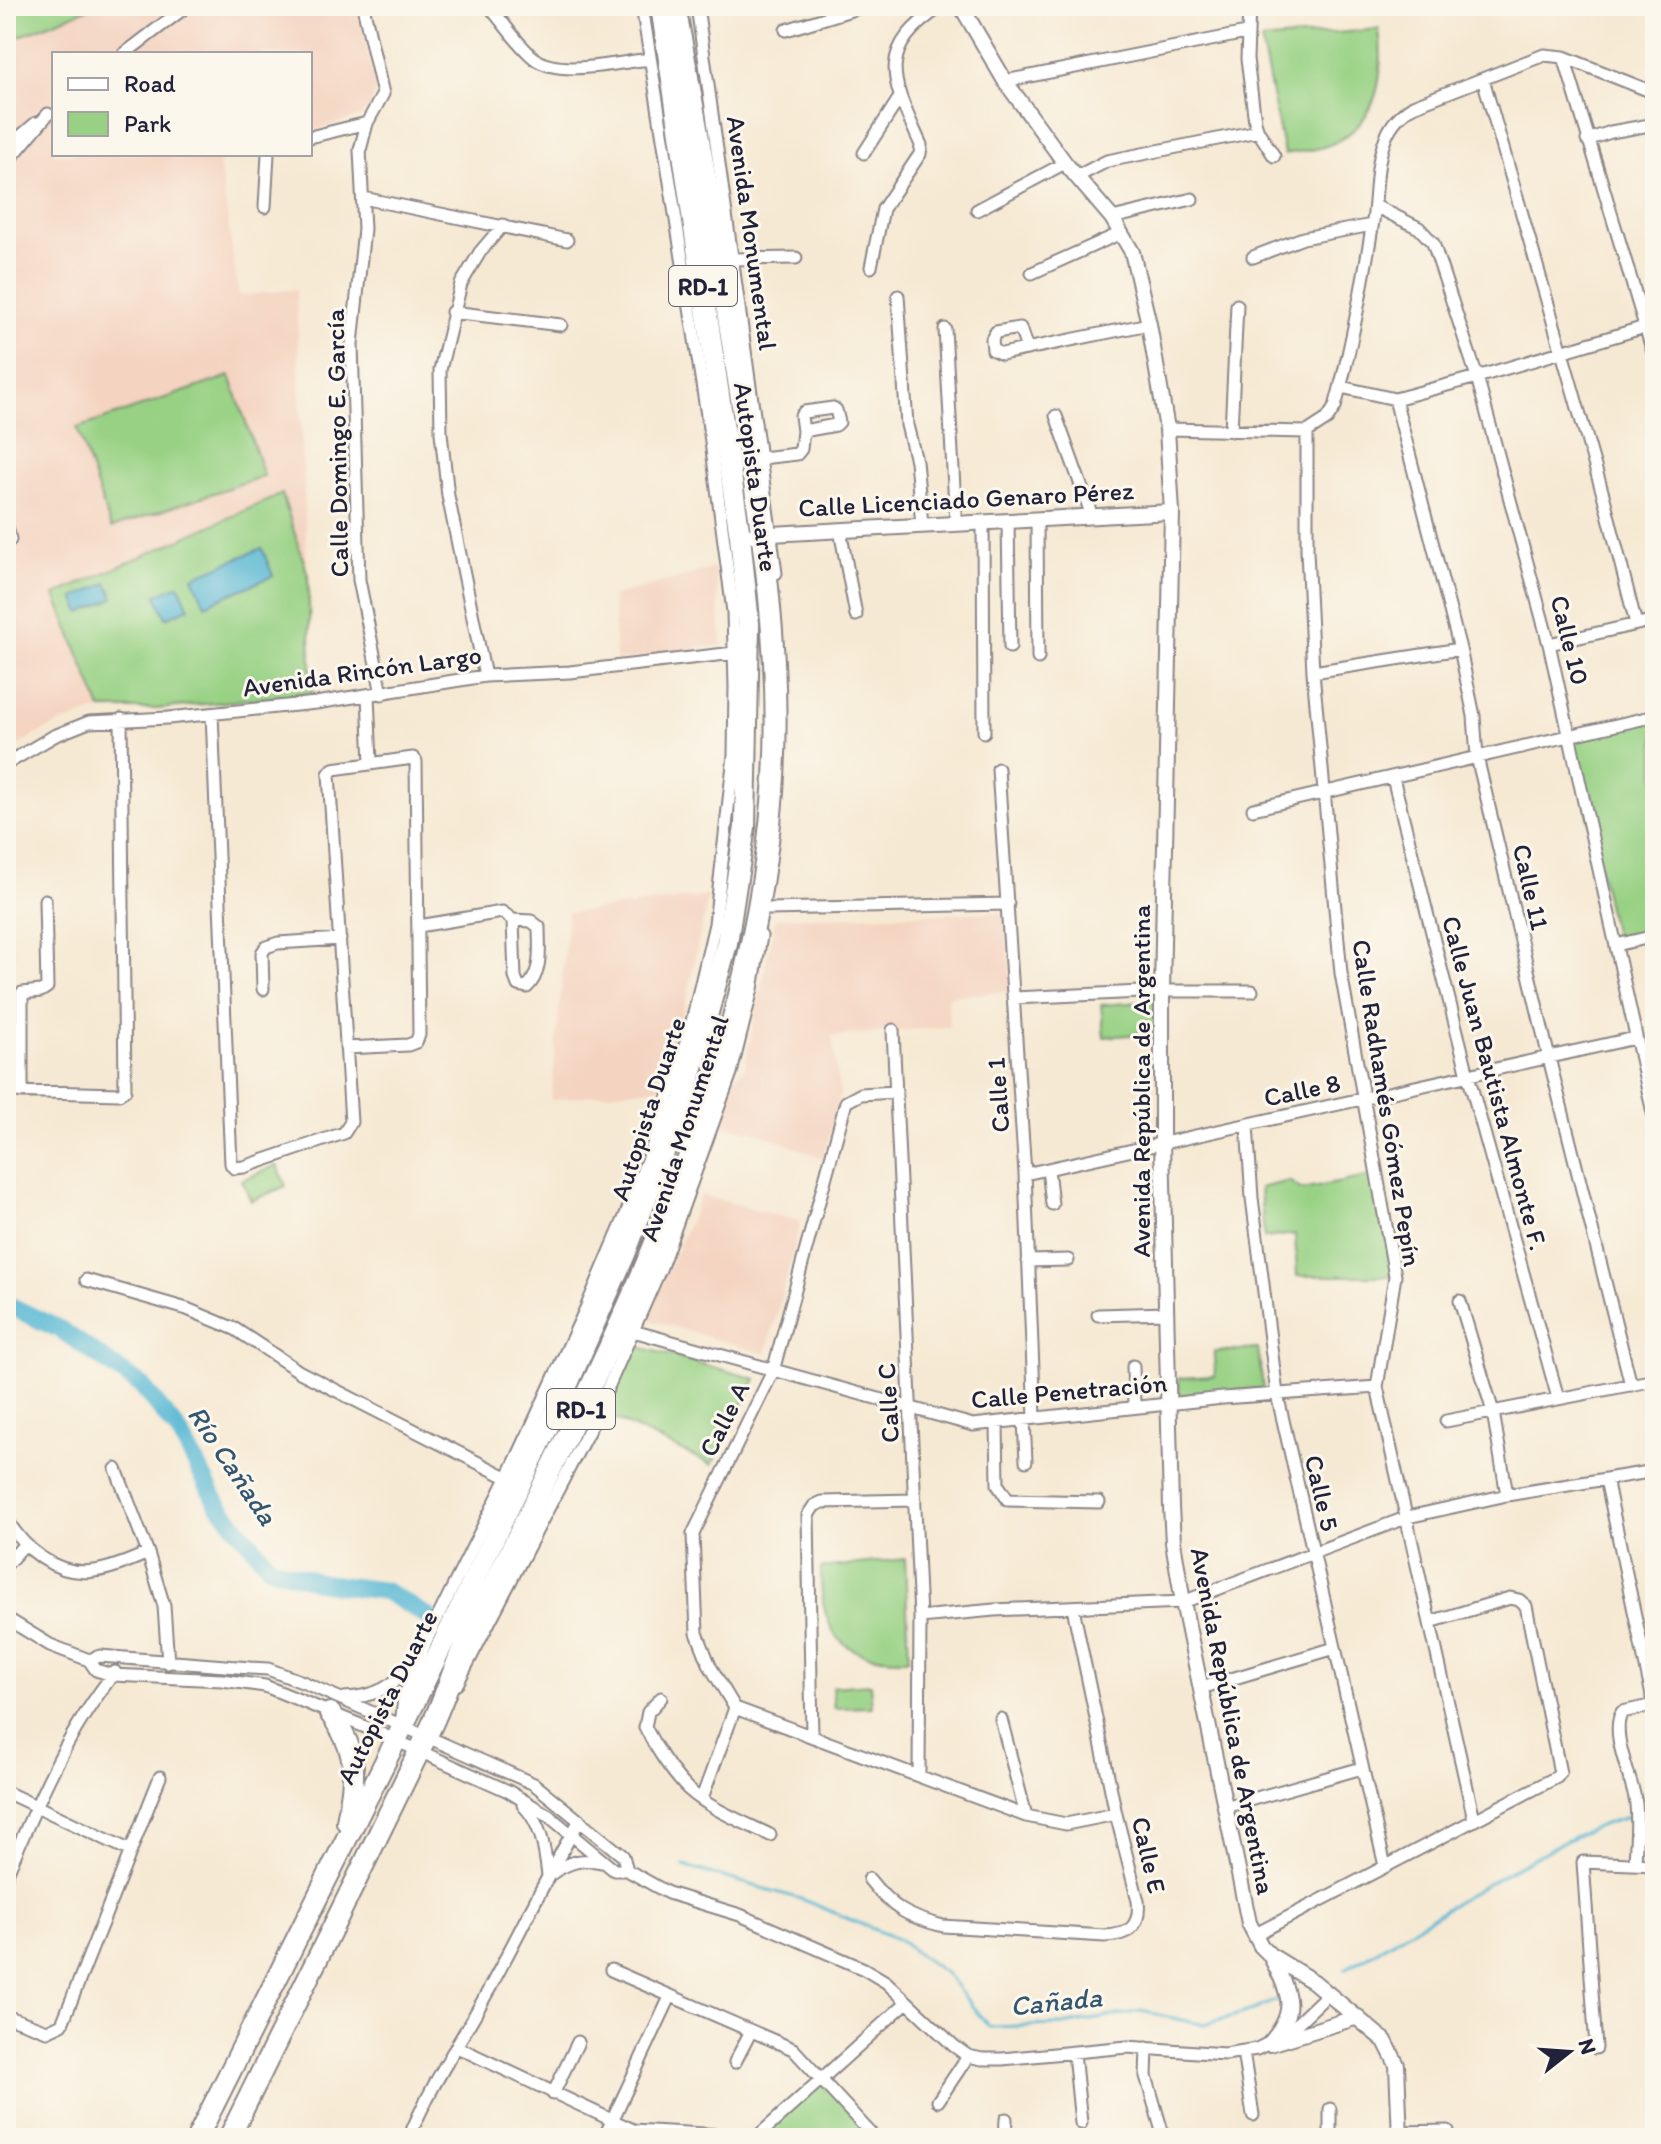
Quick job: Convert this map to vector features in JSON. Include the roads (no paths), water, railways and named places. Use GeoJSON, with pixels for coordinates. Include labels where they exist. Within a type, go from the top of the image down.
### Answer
{"type":"FeatureCollection","features":[{"type":"Feature","properties":{"kind":"highway","name":"Autopista Duarte"},"geometry":{"type":"LineString","coordinates":[[197,2138],[399,1733],[506,1495],[625,1254],[646,1174],[668,1146],[684,1100],[727,943],[745,827],[749,624],[740,536],[661,6]]}},
{"type":"Feature","properties":{"kind":"highway","name":"Autopista Duarte"},"geometry":{"type":"LineString","coordinates":[[229,2138],[423,1743],[464,1645],[625,1316],[677,1191],[718,1076],[745,968],[773,790],[768,534],[675,6]]}},
{"type":"Feature","properties":{"kind":"highway"},"geometry":{"type":"LineString","coordinates":[[745,791],[734,755],[747,732]]}},
{"type":"Feature","properties":{"kind":"highway"},"geometry":{"type":"LineString","coordinates":[[646,1174],[668,1146]]}},
{"type":"Feature","properties":{"kind":"highway"},"geometry":{"type":"LineString","coordinates":[[335,1705],[354,1759],[344,1842]]}},
{"type":"Feature","properties":{"kind":"main road","name":"Avenida República de Argentina"},"geometry":{"type":"LineString","coordinates":[[961,6],[1005,81],[1121,233],[1132,252],[1149,324],[1167,429],[1172,512],[1162,1142],[1173,1542],[1244,1907],[1254,1935],[1270,1955],[1314,1982],[1385,2041],[1397,2065],[1400,2135]]}},
{"type":"Feature","properties":{"kind":"main road","name":"Calle Licenciado Genaro Pérez"},"geometry":{"type":"LineString","coordinates":[[740,536],[1172,512]]}},
{"type":"Feature","properties":{"kind":"main road"},"geometry":{"type":"LineString","coordinates":[[1269,2044],[1284,2028],[1290,2000],[1270,1955]]}},
{"type":"Feature","properties":{"kind":"main road"},"geometry":{"type":"LineString","coordinates":[[1269,2044],[1358,2017]]}},
{"type":"Feature","properties":{"kind":"street"},"geometry":{"type":"LineString","coordinates":[[127,52],[187,6]]}},
{"type":"Feature","properties":{"kind":"street","name":"Calle Domingo E. García"},"geometry":{"type":"LineString","coordinates":[[363,6],[383,94],[367,123],[360,150],[364,235],[352,344],[358,571],[382,694]]}},
{"type":"Feature","properties":{"kind":"street"},"geometry":{"type":"LineString","coordinates":[[489,6],[532,57],[543,65],[558,69],[650,59]]}},
{"type":"Feature","properties":{"kind":"street","name":"Avenida Monumental"},"geometry":{"type":"LineString","coordinates":[[642,6],[717,481],[730,576],[734,653],[734,755],[715,924],[703,985],[646,1174]]}},
{"type":"Feature","properties":{"kind":"street","name":"Avenida Monumental"},"geometry":{"type":"LineString","coordinates":[[423,1743],[520,1567],[591,1426],[661,1267],[731,1073],[752,989],[767,909],[782,780],[783,679],[761,458],[697,6]]}},
{"type":"Feature","properties":{"kind":"street"},"geometry":{"type":"LineString","coordinates":[[786,30],[864,6]]}},
{"type":"Feature","properties":{"kind":"street"},"geometry":{"type":"LineString","coordinates":[[871,267],[883,209],[920,154],[921,145],[900,97],[893,72],[909,33],[923,18],[942,6]]}},
{"type":"Feature","properties":{"kind":"street"},"geometry":{"type":"LineString","coordinates":[[1249,6],[1247,59],[1258,131],[1274,156]]}},
{"type":"Feature","properties":{"kind":"street"},"geometry":{"type":"LineString","coordinates":[[1005,81],[1246,33]]}},
{"type":"Feature","properties":{"kind":"street"},"geometry":{"type":"LineString","coordinates":[[1167,429],[1307,432],[1327,419],[1335,407],[1341,387],[1359,307],[1375,206],[1378,163],[1397,117],[1413,106],[1544,55],[1564,57],[1654,93]]}},
{"type":"Feature","properties":{"kind":"street"},"geometry":{"type":"LineString","coordinates":[[1564,57],[1587,140],[1651,325],[1655,359]]}},
{"type":"Feature","properties":{"kind":"street"},"geometry":{"type":"LineString","coordinates":[[1483,79],[1604,498],[1636,624]]}},
{"type":"Feature","properties":{"kind":"street"},"geometry":{"type":"LineString","coordinates":[[864,153],[900,97]]}},
{"type":"Feature","properties":{"kind":"street"},"geometry":{"type":"LineString","coordinates":[[6,149],[51,112]]}},
{"type":"Feature","properties":{"kind":"street"},"geometry":{"type":"LineString","coordinates":[[6,164],[51,112]]}},
{"type":"Feature","properties":{"kind":"street"},"geometry":{"type":"LineString","coordinates":[[312,137],[367,123]]}},
{"type":"Feature","properties":{"kind":"street"},"geometry":{"type":"LineString","coordinates":[[1587,140],[1655,124]]}},
{"type":"Feature","properties":{"kind":"street"},"geometry":{"type":"LineString","coordinates":[[1076,177],[1107,161],[1258,131]]}},
{"type":"Feature","properties":{"kind":"street"},"geometry":{"type":"LineString","coordinates":[[265,207],[268,156]]}},
{"type":"Feature","properties":{"kind":"street"},"geometry":{"type":"LineString","coordinates":[[977,210],[1065,163]]}},
{"type":"Feature","properties":{"kind":"street"},"geometry":{"type":"LineString","coordinates":[[363,198],[567,240]]}},
{"type":"Feature","properties":{"kind":"street"},"geometry":{"type":"LineString","coordinates":[[1112,218],[1192,199]]}},
{"type":"Feature","properties":{"kind":"street","name":"Calle 10"},"geometry":{"type":"LineString","coordinates":[[1375,206],[1419,228],[1433,243],[1477,377],[1571,735],[1655,1122]]}},
{"type":"Feature","properties":{"kind":"street"},"geometry":{"type":"LineString","coordinates":[[485,676],[448,496],[441,433],[440,370],[452,312],[471,265],[503,225]]}},
{"type":"Feature","properties":{"kind":"street"},"geometry":{"type":"LineString","coordinates":[[1253,257],[1303,238],[1372,225]]}},
{"type":"Feature","properties":{"kind":"street"},"geometry":{"type":"LineString","coordinates":[[1032,273],[1121,233]]}},
{"type":"Feature","properties":{"kind":"street"},"geometry":{"type":"LineString","coordinates":[[733,259],[796,258]]}},
{"type":"Feature","properties":{"kind":"street"},"geometry":{"type":"LineString","coordinates":[[898,296],[907,425],[916,461],[922,525]]}},
{"type":"Feature","properties":{"kind":"street"},"geometry":{"type":"LineString","coordinates":[[1231,431],[1237,305]]}},
{"type":"Feature","properties":{"kind":"street"},"geometry":{"type":"LineString","coordinates":[[452,312],[561,325]]}},
{"type":"Feature","properties":{"kind":"street"},"geometry":{"type":"LineString","coordinates":[[1027,349],[1149,324]]}},
{"type":"Feature","properties":{"kind":"street"},"geometry":{"type":"LineString","coordinates":[[1341,387],[1395,399],[1651,325]]}},
{"type":"Feature","properties":{"kind":"street"},"geometry":{"type":"LineString","coordinates":[[945,329],[956,523]]}},
{"type":"Feature","properties":{"kind":"street","name":"Calle 11"},"geometry":{"type":"LineString","coordinates":[[1395,399],[1460,649],[1474,716],[1477,757],[1631,1385]]}},
{"type":"Feature","properties":{"kind":"street"},"geometry":{"type":"LineString","coordinates":[[1056,416],[1092,516]]}},
{"type":"Feature","properties":{"kind":"street"},"geometry":{"type":"LineString","coordinates":[[761,458],[797,454],[801,449],[803,431]]}},
{"type":"Feature","properties":{"kind":"street","name":"Calle Radhamés Gómez Pepín"},"geometry":{"type":"LineString","coordinates":[[1307,432],[1307,551],[1313,672],[1341,973],[1395,1276],[1377,1387],[1474,1819]]}},
{"type":"Feature","properties":{"kind":"street"},"geometry":{"type":"LineString","coordinates":[[1037,519],[1038,658]]}},
{"type":"Feature","properties":{"kind":"street"},"geometry":{"type":"LineString","coordinates":[[6,521],[10,540]]}},
{"type":"Feature","properties":{"kind":"street"},"geometry":{"type":"LineString","coordinates":[[1008,521],[1010,647]]}},
{"type":"Feature","properties":{"kind":"street"},"geometry":{"type":"LineString","coordinates":[[983,522],[984,732]]}},
{"type":"Feature","properties":{"kind":"street"},"geometry":{"type":"LineString","coordinates":[[840,530],[856,615]]}},
{"type":"Feature","properties":{"kind":"street"},"geometry":{"type":"LineString","coordinates":[[1549,644],[1655,620]]}},
{"type":"Feature","properties":{"kind":"street"},"geometry":{"type":"LineString","coordinates":[[1313,672],[1460,649]]}},
{"type":"Feature","properties":{"kind":"street","name":"Avenida Rincón Largo"},"geometry":{"type":"LineString","coordinates":[[6,764],[54,736],[89,722],[212,714],[368,696],[485,676],[570,672],[734,653]]}},
{"type":"Feature","properties":{"kind":"street"},"geometry":{"type":"LineString","coordinates":[[368,696],[371,763]]}},
{"type":"Feature","properties":{"kind":"street"},"geometry":{"type":"LineString","coordinates":[[212,714],[231,1164],[234,1168],[349,1129],[329,774],[333,769],[371,763],[413,758],[416,761],[418,1039],[408,1045],[346,1048]]}},
{"type":"Feature","properties":{"kind":"street"},"geometry":{"type":"LineString","coordinates":[[1253,809],[1655,716]]}},
{"type":"Feature","properties":{"kind":"street"},"geometry":{"type":"LineString","coordinates":[[6,1091],[122,1094],[125,1088],[121,719]]}},
{"type":"Feature","properties":{"kind":"street","name":"Calle 1"},"geometry":{"type":"LineString","coordinates":[[998,769],[1025,1174],[1030,1419],[1026,1461]]}},
{"type":"Feature","properties":{"kind":"street","name":"Calle Juan Bautista Almonte F."},"geometry":{"type":"LineString","coordinates":[[1393,778],[1468,1075],[1558,1398]]}},
{"type":"Feature","properties":{"kind":"street"},"geometry":{"type":"LineString","coordinates":[[22,1092],[22,993],[41,991],[47,987],[45,900]]}},
{"type":"Feature","properties":{"kind":"street"},"geometry":{"type":"LineString","coordinates":[[767,909],[1008,904]]}},
{"type":"Feature","properties":{"kind":"street"},"geometry":{"type":"LineString","coordinates":[[419,926],[502,912],[513,920],[531,921],[539,927],[539,965],[534,980],[527,987],[518,985],[515,977],[513,920]]}},
{"type":"Feature","properties":{"kind":"street"},"geometry":{"type":"LineString","coordinates":[[1616,945],[1655,936]]}},
{"type":"Feature","properties":{"kind":"street"},"geometry":{"type":"LineString","coordinates":[[263,989],[262,953],[266,947],[278,943],[340,939]]}},
{"type":"Feature","properties":{"kind":"street"},"geometry":{"type":"LineString","coordinates":[[1014,998],[1162,991],[1252,991]]}},
{"type":"Feature","properties":{"kind":"street","name":"Calle C"},"geometry":{"type":"LineString","coordinates":[[893,1030],[920,1617],[919,1774]]}},
{"type":"Feature","properties":{"kind":"street","name":"Calle 8"},"geometry":{"type":"LineString","coordinates":[[1025,1174],[1635,1038]]}},
{"type":"Feature","properties":{"kind":"street","name":"Calle A"},"geometry":{"type":"LineString","coordinates":[[735,1708],[710,1666],[697,1633],[693,1534],[773,1371],[846,1102],[861,1094],[895,1092]]}},
{"type":"Feature","properties":{"kind":"street","name":"Calle 5"},"geometry":{"type":"LineString","coordinates":[[1247,1125],[1252,1198],[1277,1394],[1385,1866]]}},
{"type":"Feature","properties":{"kind":"street"},"geometry":{"type":"LineString","coordinates":[[1048,1169],[1052,1204]]}},
{"type":"Feature","properties":{"kind":"street"},"geometry":{"type":"LineString","coordinates":[[1028,1261],[1068,1260]]}},
{"type":"Feature","properties":{"kind":"street"},"geometry":{"type":"LineString","coordinates":[[86,1280],[187,1309],[235,1329],[300,1372],[506,1495],[426,1641],[404,1697],[399,1733]]}},
{"type":"Feature","properties":{"kind":"street"},"geometry":{"type":"LineString","coordinates":[[1460,1301],[1493,1412],[1507,1495]]}},
{"type":"Feature","properties":{"kind":"street"},"geometry":{"type":"LineString","coordinates":[[1098,1315],[1167,1313]]}},
{"type":"Feature","properties":{"kind":"street","name":"Calle Penetración"},"geometry":{"type":"LineString","coordinates":[[633,1331],[965,1424],[1170,1403],[1377,1387]]}},
{"type":"Feature","properties":{"kind":"street"},"geometry":{"type":"LineString","coordinates":[[1133,1366],[1134,1407]]}},
{"type":"Feature","properties":{"kind":"street"},"geometry":{"type":"LineString","coordinates":[[1446,1421],[1655,1380]]}},
{"type":"Feature","properties":{"kind":"street"},"geometry":{"type":"LineString","coordinates":[[997,1423],[998,1485],[1008,1500],[1099,1502]]}},
{"type":"Feature","properties":{"kind":"street"},"geometry":{"type":"LineString","coordinates":[[116,1469],[148,1553],[164,1606],[168,1663]]}},
{"type":"Feature","properties":{"kind":"street"},"geometry":{"type":"LineString","coordinates":[[920,1617],[994,1610],[1183,1602],[1408,1517],[1507,1495],[1655,1471]]}},
{"type":"Feature","properties":{"kind":"street"},"geometry":{"type":"LineString","coordinates":[[1606,1479],[1654,1705],[1622,1712],[1617,1719],[1616,1728],[1635,1801],[1638,1830],[1635,1862]]}},
{"type":"Feature","properties":{"kind":"street"},"geometry":{"type":"LineString","coordinates":[[812,1736],[808,1515],[814,1506],[822,1502],[915,1500]]}},
{"type":"Feature","properties":{"kind":"street"},"geometry":{"type":"LineString","coordinates":[[6,1518],[24,1545],[50,1562],[78,1572],[110,1567],[148,1553]]}},
{"type":"Feature","properties":{"kind":"street"},"geometry":{"type":"LineString","coordinates":[[6,1565],[24,1545]]}},
{"type":"Feature","properties":{"kind":"street"},"geometry":{"type":"LineString","coordinates":[[1254,1935],[1560,1773],[1526,1606],[1510,1598],[1430,1622]]}},
{"type":"Feature","properties":{"kind":"street","name":"Calle E"},"geometry":{"type":"LineString","coordinates":[[869,1879],[885,1900],[899,1911],[943,1926],[1117,1935],[1129,1932],[1136,1923],[1140,1913],[1073,1608]]}},
{"type":"Feature","properties":{"kind":"street"},"geometry":{"type":"LineString","coordinates":[[6,1618],[50,1645],[89,1660],[96,1670],[112,1675],[248,1682],[299,1699],[335,1705],[423,1743],[549,1816],[614,1870],[627,1870],[668,1893],[740,1915],[835,1955],[886,1982],[947,2041],[968,2056],[1002,2059],[1106,2048],[1147,2048],[1207,2054],[1243,2052],[1269,2044],[1300,2023],[1327,1995]]}},
{"type":"Feature","properties":{"kind":"street"},"geometry":{"type":"LineString","coordinates":[[335,1705],[394,1684],[426,1641]]}},
{"type":"Feature","properties":{"kind":"street"},"geometry":{"type":"LineString","coordinates":[[1201,1688],[1335,1648]]}},
{"type":"Feature","properties":{"kind":"street"},"geometry":{"type":"LineString","coordinates":[[89,1660],[100,1656],[268,1669],[305,1683],[335,1705],[423,1743],[534,1784],[623,1856],[627,1870]]}},
{"type":"Feature","properties":{"kind":"street"},"geometry":{"type":"LineString","coordinates":[[6,1876],[36,1804],[87,1708],[125,1659]]}},
{"type":"Feature","properties":{"kind":"street"},"geometry":{"type":"LineString","coordinates":[[299,1699],[305,1683]]}},
{"type":"Feature","properties":{"kind":"street"},"geometry":{"type":"LineString","coordinates":[[661,1698],[648,1712],[645,1727],[680,1780],[690,1791],[770,1835]]}},
{"type":"Feature","properties":{"kind":"street"},"geometry":{"type":"LineString","coordinates":[[702,1798],[735,1708],[1026,1816],[1066,1824],[1116,1814]]}},
{"type":"Feature","properties":{"kind":"street"},"geometry":{"type":"LineString","coordinates":[[1001,1719],[1026,1816]]}},
{"type":"Feature","properties":{"kind":"street"},"geometry":{"type":"LineString","coordinates":[[1225,1807],[1362,1768]]}},
{"type":"Feature","properties":{"kind":"street"},"geometry":{"type":"LineString","coordinates":[[6,2016],[39,2030],[55,2029],[66,2017],[160,1777]]}},
{"type":"Feature","properties":{"kind":"street"},"geometry":{"type":"LineString","coordinates":[[508,1791],[531,1813],[538,1827],[548,1876]]}},
{"type":"Feature","properties":{"kind":"street"},"geometry":{"type":"LineString","coordinates":[[6,1792],[131,1851]]}},
{"type":"Feature","properties":{"kind":"street"},"geometry":{"type":"LineString","coordinates":[[409,2138],[419,2114],[580,1820]]}},
{"type":"Feature","properties":{"kind":"street"},"geometry":{"type":"LineString","coordinates":[[548,1876],[572,1862],[606,1863]]}},
{"type":"Feature","properties":{"kind":"street"},"geometry":{"type":"LineString","coordinates":[[1596,2048],[1583,1862],[1655,1865]]}},
{"type":"Feature","properties":{"kind":"street"},"geometry":{"type":"LineString","coordinates":[[611,1970],[793,2049],[875,2138]]}},
{"type":"Feature","properties":{"kind":"street"},"geometry":{"type":"LineString","coordinates":[[604,2138],[670,1997]]}},
{"type":"Feature","properties":{"kind":"street"},"geometry":{"type":"LineString","coordinates":[[457,2047],[633,2130],[758,2137],[907,2002]]}},
{"type":"Feature","properties":{"kind":"street"},"geometry":{"type":"LineString","coordinates":[[735,2062],[751,2031]]}},
{"type":"Feature","properties":{"kind":"street"},"geometry":{"type":"LineString","coordinates":[[553,2094],[578,2042]]}},
{"type":"Feature","properties":{"kind":"street"},"geometry":{"type":"LineString","coordinates":[[1147,2048],[1148,2085],[1164,2138]]}},
{"type":"Feature","properties":{"kind":"street"},"geometry":{"type":"LineString","coordinates":[[1243,2052],[1253,2115]]}},
{"type":"Feature","properties":{"kind":"street"},"geometry":{"type":"LineString","coordinates":[[1074,2053],[1081,2123]]}},
{"type":"Feature","properties":{"kind":"street"},"geometry":{"type":"LineString","coordinates":[[938,2101],[968,2056]]}},
{"type":"Feature","properties":{"kind":"street"},"geometry":{"type":"LineString","coordinates":[[1330,2109],[1330,2138]]}},
{"type":"Feature","properties":{"kind":"street"},"geometry":{"type":"LineString","coordinates":[[1005,2138],[1006,2119]]}},
{"type":"Feature","properties":{"kind":"street"},"geometry":{"type":"LineString","coordinates":[[1400,2135],[1448,2131]]}},
{"type":"Feature","properties":{"kind":"water"},"geometry":{"type":"Polygon","coordinates":[[[262,548],[273,576],[205,605],[193,577],[262,548]]]}},
{"type":"Feature","properties":{"kind":"water"},"geometry":{"type":"Polygon","coordinates":[[[107,583],[114,598],[81,613],[74,598],[107,583]]]}},
{"type":"Feature","properties":{"kind":"water"},"geometry":{"type":"Polygon","coordinates":[[[179,585],[189,608],[166,618],[156,595],[179,585]]]}},
{"type":"Feature","properties":{"kind":"waterway","name":"Río Cañada"},"geometry":{"type":"LineString","coordinates":[[6,1304],[61,1330],[142,1386],[179,1432],[217,1503],[270,1567],[323,1583],[385,1591],[430,1618]]}},
{"type":"Feature","properties":{"kind":"waterway","name":"Cañada"},"geometry":{"type":"LineString","coordinates":[[1639,1815],[1655,1811]]}},
{"type":"Feature","properties":{"kind":"waterway","name":"Cañada"},"geometry":{"type":"LineString","coordinates":[[1345,1969],[1516,1867],[1585,1832],[1632,1816]]}},
{"type":"Feature","properties":{"kind":"waterway","name":"Cañada"},"geometry":{"type":"LineString","coordinates":[[684,1866],[801,1899],[897,1939],[946,1974],[989,2027],[1063,2025],[1141,2011],[1204,2025],[1283,1997]]}}]}
